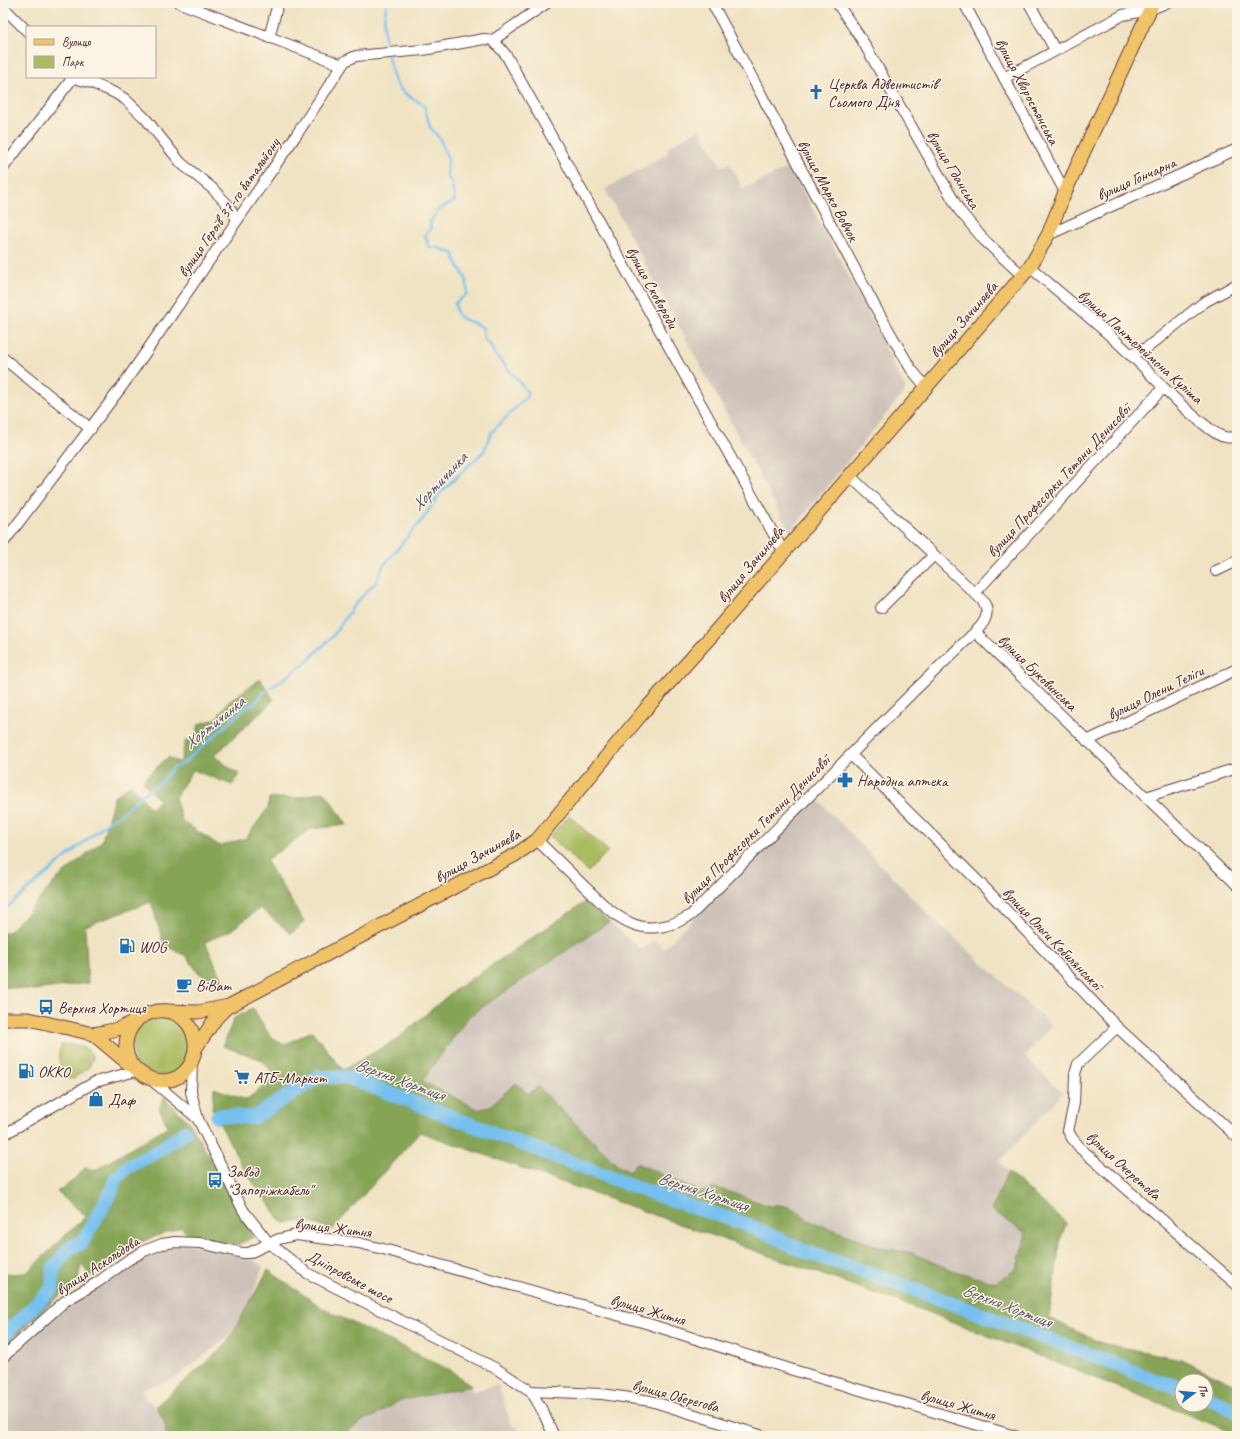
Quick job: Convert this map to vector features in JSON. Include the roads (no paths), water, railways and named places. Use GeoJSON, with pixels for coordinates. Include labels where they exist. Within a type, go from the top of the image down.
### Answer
{"type":"FeatureCollection","features":[{"type":"Feature","properties":{"kind":"main road","name":"вулиця Зачиняєва"},"geometry":{"type":"LineString","coordinates":[[229,1006],[515,855],[537,840],[645,710],[714,633],[783,551],[850,476],[1026,271],[1048,235],[1065,192],[1151,6]]}},
{"type":"Feature","properties":{"kind":"main road"},"geometry":{"type":"LineString","coordinates":[[93,1034],[122,1027],[151,1012],[198,1012],[229,1006]]}},
{"type":"Feature","properties":{"kind":"main road"},"geometry":{"type":"LineString","coordinates":[[3,1019],[29,1019],[93,1034],[136,1071],[148,1078],[163,1080],[177,1076],[188,1067],[216,1018],[229,1006]]}},
{"type":"Feature","properties":{"kind":"main road"},"geometry":{"type":"LineString","coordinates":[[165,1011],[179,1016],[190,1027],[195,1041],[194,1055]]}},
{"type":"Feature","properties":{"kind":"main road"},"geometry":{"type":"LineString","coordinates":[[136,1071],[128,1059],[126,1044],[129,1030],[138,1019]]}},
{"type":"Feature","properties":{"kind":"street"},"geometry":{"type":"LineString","coordinates":[[180,3],[342,65],[349,58],[423,50],[478,40],[493,40],[547,3]]}},
{"type":"Feature","properties":{"kind":"street"},"geometry":{"type":"LineString","coordinates":[[269,38],[278,3]]}},
{"type":"Feature","properties":{"kind":"street","name":"вулиця Марко Вовчок"},"geometry":{"type":"LineString","coordinates":[[712,3],[880,316],[911,369],[926,387]]}},
{"type":"Feature","properties":{"kind":"street","name":"вулиця Гданська"},"geometry":{"type":"LineString","coordinates":[[837,3],[862,40],[959,210],[984,240],[1026,271]]}},
{"type":"Feature","properties":{"kind":"street","name":"вулиця Хворостянська"},"geometry":{"type":"LineString","coordinates":[[964,3],[1065,192]]}},
{"type":"Feature","properties":{"kind":"street"},"geometry":{"type":"LineString","coordinates":[[1029,3],[1055,50]]}},
{"type":"Feature","properties":{"kind":"street"},"geometry":{"type":"LineString","coordinates":[[1004,78],[1123,15],[1166,3]]}},
{"type":"Feature","properties":{"kind":"street"},"geometry":{"type":"LineString","coordinates":[[3,7],[26,30]]}},
{"type":"Feature","properties":{"kind":"street","name":"вулиця Сковороди"},"geometry":{"type":"LineString","coordinates":[[493,40],[506,55],[783,551]]}},
{"type":"Feature","properties":{"kind":"street","name":"вулиця Героїв 37-го батальйону"},"geometry":{"type":"LineString","coordinates":[[3,543],[123,385],[297,134],[342,65]]}},
{"type":"Feature","properties":{"kind":"street"},"geometry":{"type":"LineString","coordinates":[[3,168],[71,78],[92,83],[125,99],[145,118],[181,163],[213,189],[227,204],[237,219]]}},
{"type":"Feature","properties":{"kind":"street","name":"вулиця Гончарна"},"geometry":{"type":"LineString","coordinates":[[1048,235],[1237,149]]}},
{"type":"Feature","properties":{"kind":"street","name":"вулиця Пантелеймона Куліша"},"geometry":{"type":"LineString","coordinates":[[1026,271],[1130,355],[1163,388],[1218,434],[1226,438],[1237,437]]}},
{"type":"Feature","properties":{"kind":"street"},"geometry":{"type":"LineString","coordinates":[[1130,355],[1140,352],[1148,347],[1203,303],[1237,284]]}},
{"type":"Feature","properties":{"kind":"street"},"geometry":{"type":"LineString","coordinates":[[3,358],[91,429]]}},
{"type":"Feature","properties":{"kind":"street","name":"вулиця Професорки Тетяни Денисової"},"geometry":{"type":"LineString","coordinates":[[975,593],[1163,388]]}},
{"type":"Feature","properties":{"kind":"street","name":"вулиця Буковинська"},"geometry":{"type":"LineString","coordinates":[[850,476],[982,601],[987,609],[985,621],[975,632],[1086,741],[1237,885]]}},
{"type":"Feature","properties":{"kind":"street"},"geometry":{"type":"LineString","coordinates":[[881,608],[934,555]]}},
{"type":"Feature","properties":{"kind":"street"},"geometry":{"type":"LineString","coordinates":[[1216,571],[1237,561]]}},
{"type":"Feature","properties":{"kind":"street","name":"вулиця Професорки Тетяни Денисової"},"geometry":{"type":"LineString","coordinates":[[537,840],[611,912],[633,924],[643,927],[663,927],[683,920],[691,915],[912,693],[975,632]]}},
{"type":"Feature","properties":{"kind":"street","name":"вулиця Олени Теліги"},"geometry":{"type":"LineString","coordinates":[[1086,741],[1237,669]]}},
{"type":"Feature","properties":{"kind":"street","name":"вулиця Ольги Кобилянської"},"geometry":{"type":"LineString","coordinates":[[851,755],[986,889],[1117,1027],[1237,1137]]}},
{"type":"Feature","properties":{"kind":"street"},"geometry":{"type":"LineString","coordinates":[[1146,797],[1237,768]]}},
{"type":"Feature","properties":{"kind":"street","name":"вулиця Очеретова"},"geometry":{"type":"LineString","coordinates":[[1117,1027],[1078,1064],[1074,1103],[1068,1127],[1069,1134],[1081,1149],[1237,1285]]}},
{"type":"Feature","properties":{"kind":"street","name":"Дніпровське шосе"},"geometry":{"type":"LineString","coordinates":[[194,1055],[191,1092],[198,1119],[242,1210],[269,1243],[307,1273],[495,1368],[531,1391],[554,1436]]}},
{"type":"Feature","properties":{"kind":"street"},"geometry":{"type":"LineString","coordinates":[[3,1135],[95,1082],[136,1071]]}},
{"type":"Feature","properties":{"kind":"street"},"geometry":{"type":"LineString","coordinates":[[148,1078],[198,1119]]}},
{"type":"Feature","properties":{"kind":"street","name":"вулиця Житня"},"geometry":{"type":"LineString","coordinates":[[269,1243],[289,1236],[296,1236],[366,1245],[649,1324],[793,1370],[1015,1436]]}},
{"type":"Feature","properties":{"kind":"street","name":"вулиця Аскольдова"},"geometry":{"type":"LineString","coordinates":[[3,1357],[65,1301],[98,1282],[128,1260],[144,1251],[175,1242],[194,1242],[248,1252],[269,1243]]}},
{"type":"Feature","properties":{"kind":"street","name":"вулиця Оберегова"},"geometry":{"type":"LineString","coordinates":[[531,1391],[602,1394],[652,1401],[763,1436]]}},
{"type":"Feature","properties":{"kind":"waterway","name":"Хортичанка"},"geometry":{"type":"LineString","coordinates":[[387,3],[384,16],[387,51]]}},
{"type":"Feature","properties":{"kind":"waterway","name":"Хортичанка"},"geometry":{"type":"LineString","coordinates":[[3,911],[110,820],[121,814],[142,795],[162,781],[173,768],[186,761],[245,708],[256,703],[262,694],[303,665],[332,637],[355,604],[376,582],[383,566],[422,520],[442,491],[484,451],[491,433],[526,397],[528,392],[494,353],[490,344],[484,339],[483,328],[464,320],[458,315],[455,303],[467,294],[467,286],[465,277],[456,261],[454,254],[438,248],[429,247],[425,235],[431,229],[430,222],[439,209],[455,201],[451,181],[447,178],[448,159],[440,139],[430,127],[424,105],[402,91],[395,81],[388,56]]}},
{"type":"Feature","properties":{"kind":"waterway","name":"Верхня Хортиця"},"geometry":{"type":"LineString","coordinates":[[217,1117],[222,1115],[253,1118],[318,1077],[347,1077],[651,1193],[751,1226],[804,1251],[881,1277],[1151,1379],[1174,1386]]}},
{"type":"Feature","properties":{"kind":"waterway","name":"Верхня Хортиця"},"geometry":{"type":"LineString","coordinates":[[3,1336],[52,1289],[53,1269],[70,1247],[82,1243],[111,1192],[115,1180],[126,1168],[156,1152],[185,1132],[182,1134]]}},
{"type":"Feature","properties":{"kind":"waterway","name":"Хортичанка"},"geometry":{"type":"LineString","coordinates":[[3,1317],[5,1319],[8,1331]]}},
{"type":"Feature","properties":{"kind":"waterway","name":"Верхня Хортиця"},"geometry":{"type":"LineString","coordinates":[[1214,1400],[1237,1412]]}},
{"type":"Feature","properties":{"kind":"place","name":"Церква Адвентистів Сьомого Дня"},"geometry":{"type":"Point","coordinates":[816,92]}},
{"type":"Feature","properties":{"kind":"place","name":"Народна аптека"},"geometry":{"type":"Point","coordinates":[845,780]}},
{"type":"Feature","properties":{"kind":"place","name":"WOG"},"geometry":{"type":"Point","coordinates":[127,946]}},
{"type":"Feature","properties":{"kind":"place","name":"ВіВат"},"geometry":{"type":"Point","coordinates":[184,985]}},
{"type":"Feature","properties":{"kind":"place","name":"Верхня Хортиця"},"geometry":{"type":"Point","coordinates":[46,1007]}},
{"type":"Feature","properties":{"kind":"place","name":"ОККО"},"geometry":{"type":"Point","coordinates":[26,1071]}},
{"type":"Feature","properties":{"kind":"place","name":"АТБ-Маркет"},"geometry":{"type":"Point","coordinates":[242,1077]}},
{"type":"Feature","properties":{"kind":"place","name":"Даф"},"geometry":{"type":"Point","coordinates":[96,1099]}},
{"type":"Feature","properties":{"kind":"place","name":"Завод \"Запоріжкабель\""},"geometry":{"type":"Point","coordinates":[215,1180]}}]}
